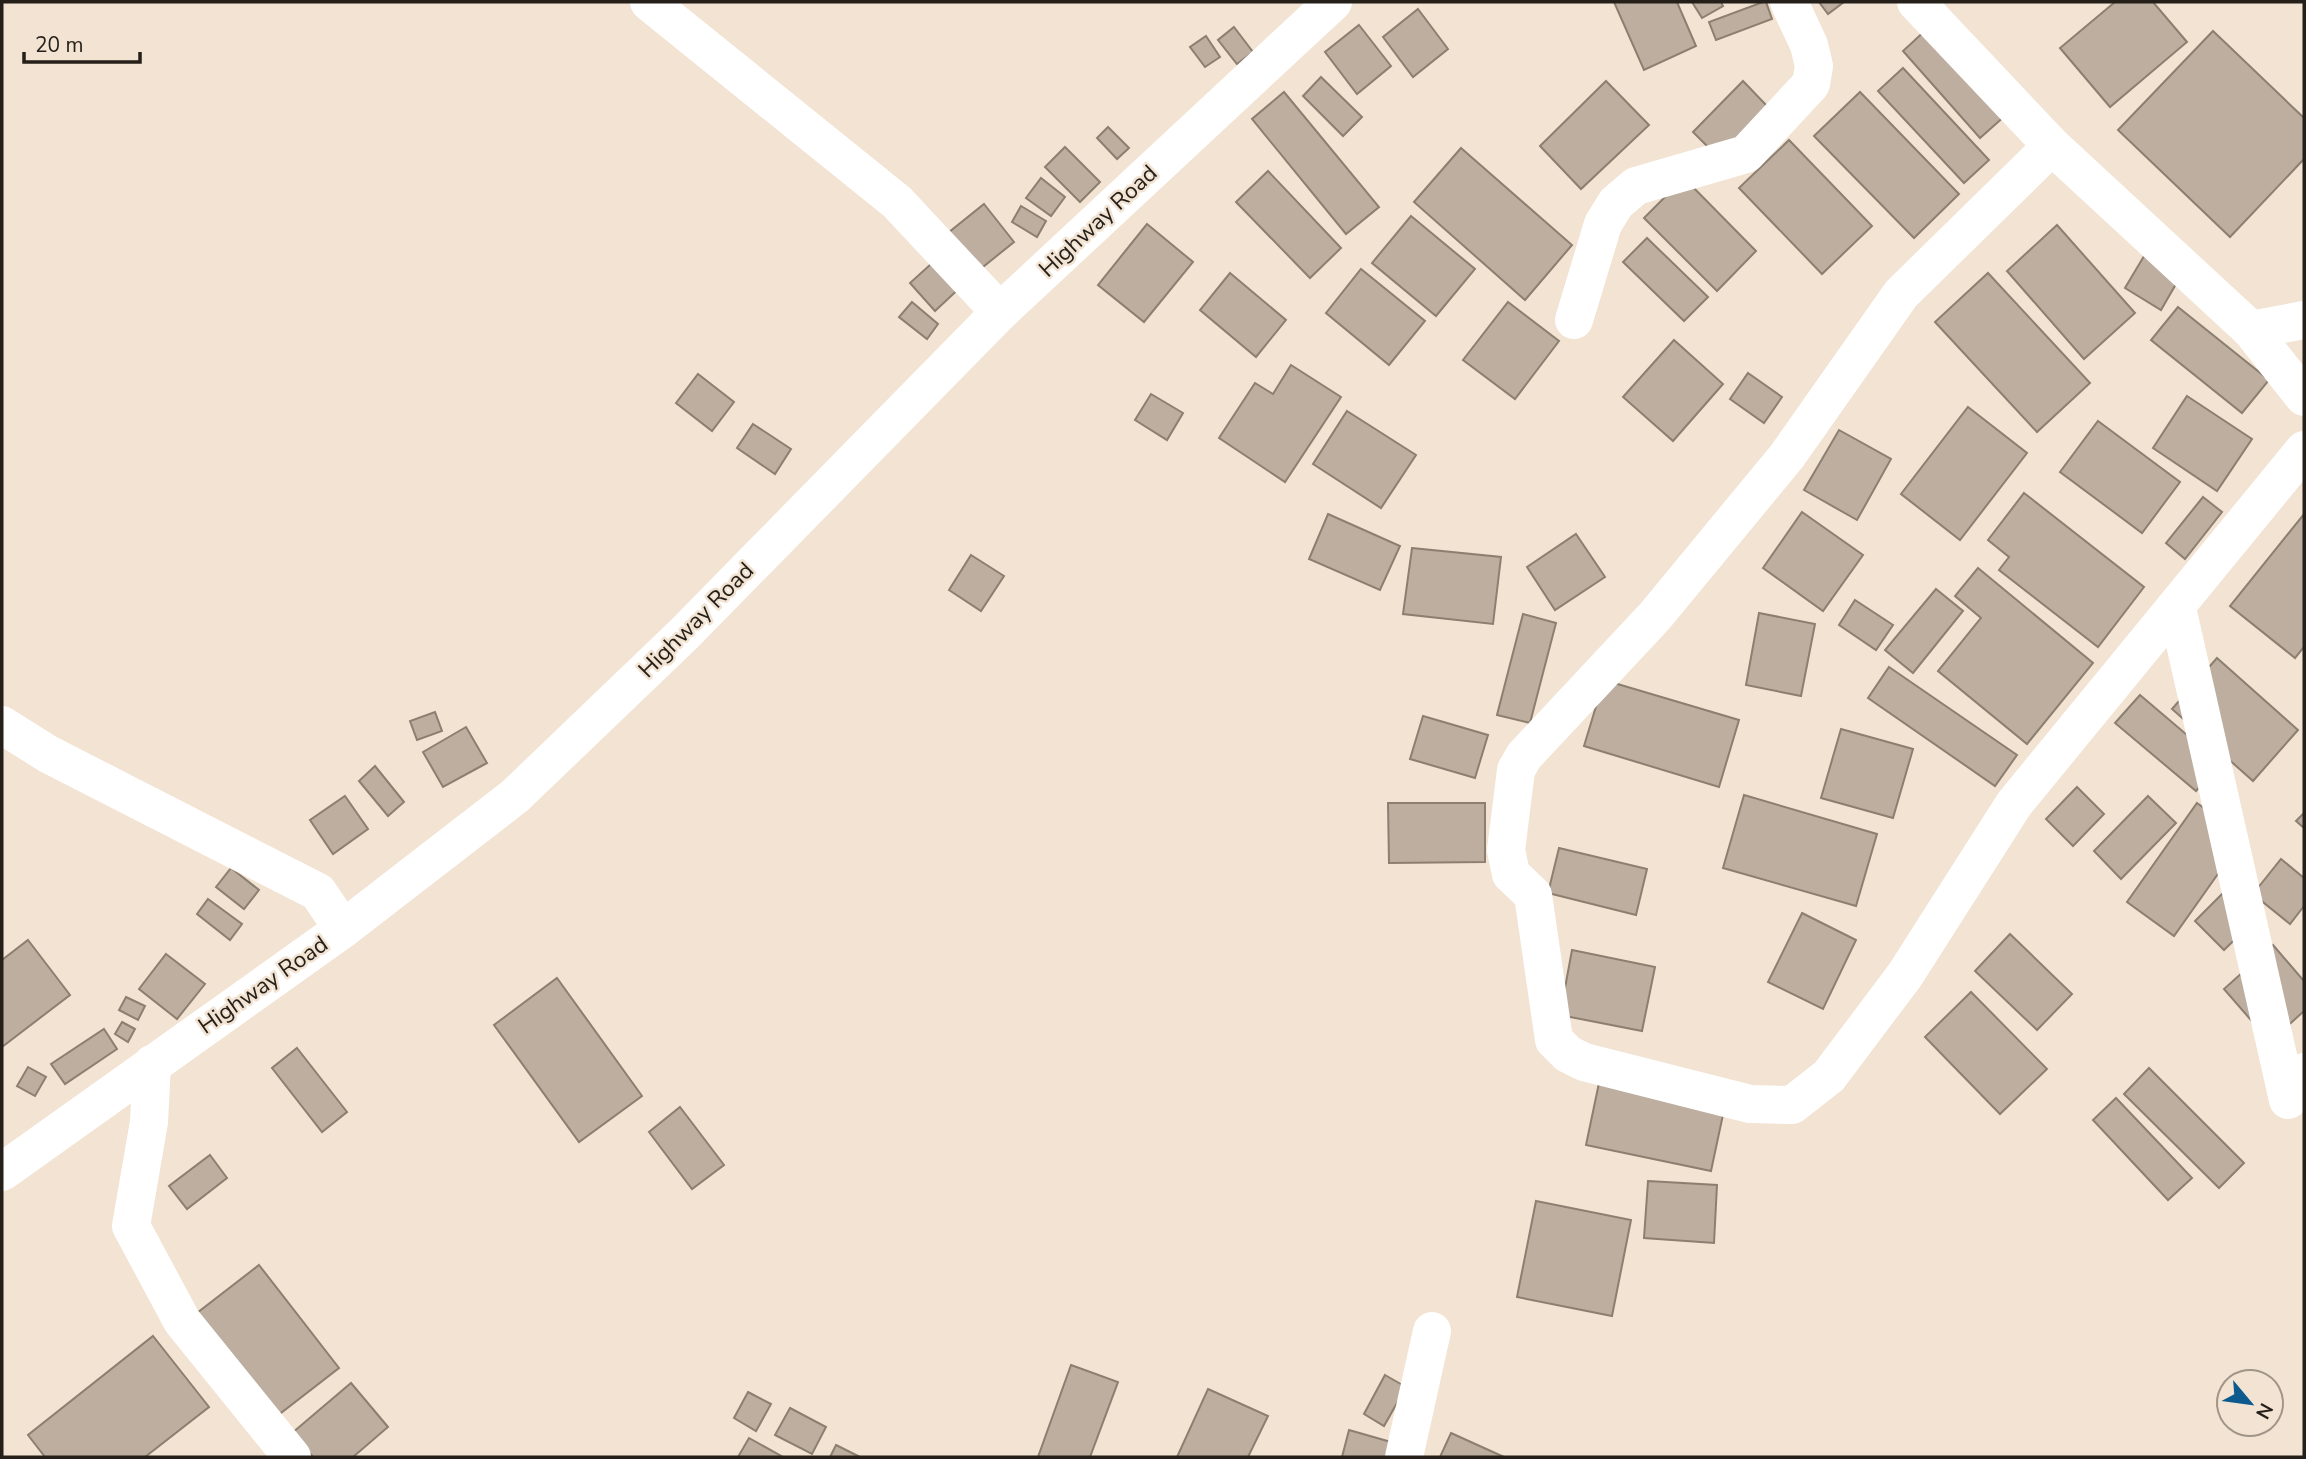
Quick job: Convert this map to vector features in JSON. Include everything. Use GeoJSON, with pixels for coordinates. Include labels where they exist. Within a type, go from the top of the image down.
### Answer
{"type":"FeatureCollection","features":[{"type":"Feature","properties":{"kind":"street"},"geometry":{"type":"LineString","coordinates":[[649,2],[897,202],[1000,312]]}},
{"type":"Feature","properties":{"kind":"street","name":"Highway Road"},"geometry":{"type":"LineString","coordinates":[[2,1172],[344,929],[515,796],[684,634],[1000,312],[1333,2]]}},
{"type":"Feature","properties":{"kind":"street"},"geometry":{"type":"LineString","coordinates":[[1574,320],[1603,224],[1616,203],[1636,186],[1746,154],[1811,84],[1814,66],[1810,45],[1789,2]]}},
{"type":"Feature","properties":{"kind":"street"},"geometry":{"type":"LineString","coordinates":[[1916,2],[2052,146],[2251,330],[2304,397]]}},
{"type":"Feature","properties":{"kind":"street"},"geometry":{"type":"LineString","coordinates":[[2052,146],[1901,294],[1787,456],[1655,616],[1524,756],[1516,770],[1506,850],[1511,874],[1533,895],[1554,1040],[1568,1054],[1584,1062],[1750,1104],[1791,1105],[1829,1076],[1905,975],[2014,804],[2304,450]]}},
{"type":"Feature","properties":{"kind":"street"},"geometry":{"type":"LineString","coordinates":[[2251,330],[2304,320]]}},
{"type":"Feature","properties":{"kind":"street"},"geometry":{"type":"LineString","coordinates":[[2177,608],[2288,1100],[2304,1072]]}},
{"type":"Feature","properties":{"kind":"street"},"geometry":{"type":"LineString","coordinates":[[2,725],[48,754],[318,892],[344,929]]}},
{"type":"Feature","properties":{"kind":"street"},"geometry":{"type":"LineString","coordinates":[[152,1064],[149,1122],[131,1226],[182,1321],[292,1457]]}},
{"type":"Feature","properties":{"kind":"street"},"geometry":{"type":"LineString","coordinates":[[1404,1457],[1432,1331]]}},
{"type":"Feature","properties":{"kind":"building"},"geometry":{"type":"Polygon","coordinates":[[[1614,2],[1677,2],[1696,46],[1644,70],[1614,2]]]}},
{"type":"Feature","properties":{"kind":"building"},"geometry":{"type":"Polygon","coordinates":[[[1692,2],[1721,2],[1723,6],[1702,18],[1692,2]]]}},
{"type":"Feature","properties":{"kind":"building"},"geometry":{"type":"Polygon","coordinates":[[[1766,2],[1772,19],[1716,40],[1709,22],[1766,2]]]}},
{"type":"Feature","properties":{"kind":"building"},"geometry":{"type":"Polygon","coordinates":[[[1819,2],[1844,2],[1828,14],[1819,2]]]}},
{"type":"Feature","properties":{"kind":"building"},"geometry":{"type":"Polygon","coordinates":[[[2115,2],[2153,2],[2187,42],[2110,107],[2060,48],[2115,2]]]}},
{"type":"Feature","properties":{"kind":"building"},"geometry":{"type":"Polygon","coordinates":[[[1418,9],[1448,49],[1413,77],[1383,37],[1418,9]]]}},
{"type":"Feature","properties":{"kind":"building"},"geometry":{"type":"Polygon","coordinates":[[[1359,25],[1391,66],[1357,94],[1325,52],[1359,25]]]}},
{"type":"Feature","properties":{"kind":"building"},"geometry":{"type":"Polygon","coordinates":[[[1234,27],[1253,52],[1237,64],[1218,40],[1234,27]]]}},
{"type":"Feature","properties":{"kind":"building"},"geometry":{"type":"Polygon","coordinates":[[[1928,28],[2006,115],[1980,138],[1903,51],[1928,28]]]}},
{"type":"Feature","properties":{"kind":"building"},"geometry":{"type":"Polygon","coordinates":[[[2213,31],[2304,118],[2304,159],[2230,237],[2118,130],[2213,31]]]}},
{"type":"Feature","properties":{"kind":"building"},"geometry":{"type":"Polygon","coordinates":[[[1206,36],[1220,57],[1205,67],[1190,47],[1206,36]]]}},
{"type":"Feature","properties":{"kind":"building"},"geometry":{"type":"Polygon","coordinates":[[[1903,68],[1989,160],[1964,183],[1878,91],[1903,68]]]}},
{"type":"Feature","properties":{"kind":"building"},"geometry":{"type":"Polygon","coordinates":[[[1321,77],[1362,117],[1343,136],[1303,96],[1321,77]]]}},
{"type":"Feature","properties":{"kind":"building"},"geometry":{"type":"Polygon","coordinates":[[[1606,81],[1649,125],[1581,189],[1540,146],[1606,81]]]}},
{"type":"Feature","properties":{"kind":"building"},"geometry":{"type":"Polygon","coordinates":[[[1743,81],[1768,107],[1718,157],[1693,132],[1743,81]]]}},
{"type":"Feature","properties":{"kind":"building"},"geometry":{"type":"Polygon","coordinates":[[[1284,92],[1379,207],[1346,234],[1252,119],[1284,92]]]}},
{"type":"Feature","properties":{"kind":"building"},"geometry":{"type":"Polygon","coordinates":[[[1860,92],[1959,194],[1914,238],[1814,136],[1860,92]]]}},
{"type":"Feature","properties":{"kind":"building"},"geometry":{"type":"Polygon","coordinates":[[[1108,127],[1129,148],[1117,159],[1097,138],[1108,127]]]}},
{"type":"Feature","properties":{"kind":"building"},"geometry":{"type":"Polygon","coordinates":[[[1789,140],[1872,226],[1822,274],[1739,188],[1789,140]]]}},
{"type":"Feature","properties":{"kind":"building"},"geometry":{"type":"Polygon","coordinates":[[[1065,147],[1100,182],[1080,202],[1045,167],[1065,147]]]}},
{"type":"Feature","properties":{"kind":"building"},"geometry":{"type":"Polygon","coordinates":[[[1461,148],[1572,245],[1525,300],[1414,202],[1461,148]]]}},
{"type":"Feature","properties":{"kind":"building"},"geometry":{"type":"Polygon","coordinates":[[[1268,171],[1341,248],[1310,278],[1236,202],[1268,171]]]}},
{"type":"Feature","properties":{"kind":"building"},"geometry":{"type":"Polygon","coordinates":[[[1041,178],[1065,197],[1051,216],[1026,198],[1041,178]]]}},
{"type":"Feature","properties":{"kind":"building"},"geometry":{"type":"Polygon","coordinates":[[[1684,178],[1756,251],[1717,291],[1644,218],[1684,178]]]}},
{"type":"Feature","properties":{"kind":"building"},"geometry":{"type":"Polygon","coordinates":[[[984,204],[1014,242],[973,275],[943,237],[984,204]]]}},
{"type":"Feature","properties":{"kind":"building"},"geometry":{"type":"Polygon","coordinates":[[[1021,206],[1046,221],[1037,237],[1012,222],[1021,206]]]}},
{"type":"Feature","properties":{"kind":"building"},"geometry":{"type":"Polygon","coordinates":[[[1411,216],[1475,269],[1436,316],[1372,263],[1411,216]]]}},
{"type":"Feature","properties":{"kind":"building"},"geometry":{"type":"Polygon","coordinates":[[[1147,224],[1193,262],[1144,322],[1098,285],[1147,224]]]}},
{"type":"Feature","properties":{"kind":"building"},"geometry":{"type":"Polygon","coordinates":[[[2057,225],[2135,313],[2084,359],[2007,271],[2057,225]]]}},
{"type":"Feature","properties":{"kind":"building"},"geometry":{"type":"Polygon","coordinates":[[[1647,238],[1708,297],[1684,321],[1623,262],[1647,238]]]}},
{"type":"Feature","properties":{"kind":"building"},"geometry":{"type":"Polygon","coordinates":[[[941,255],[965,283],[935,311],[910,283],[941,255]]]}},
{"type":"Feature","properties":{"kind":"building"},"geometry":{"type":"Polygon","coordinates":[[[2144,256],[2180,277],[2161,310],[2125,288],[2144,256]]]}},
{"type":"Feature","properties":{"kind":"building"},"geometry":{"type":"Polygon","coordinates":[[[1361,269],[1425,321],[1389,365],[1326,313],[1361,269]]]}},
{"type":"Feature","properties":{"kind":"building"},"geometry":{"type":"Polygon","coordinates":[[[1230,273],[1286,320],[1256,357],[1200,310],[1230,273]]]}},
{"type":"Feature","properties":{"kind":"building"},"geometry":{"type":"Polygon","coordinates":[[[1988,273],[2090,383],[2037,432],[1935,322],[1988,273]]]}},
{"type":"Feature","properties":{"kind":"building"},"geometry":{"type":"Polygon","coordinates":[[[912,302],[938,324],[927,339],[899,317],[912,302]]]}},
{"type":"Feature","properties":{"kind":"building"},"geometry":{"type":"Polygon","coordinates":[[[1508,302],[1559,341],[1515,399],[1463,360],[1508,302]]]}},
{"type":"Feature","properties":{"kind":"building"},"geometry":{"type":"Polygon","coordinates":[[[2178,307],[2269,380],[2242,413],[2151,340],[2178,307]]]}},
{"type":"Feature","properties":{"kind":"building"},"geometry":{"type":"Polygon","coordinates":[[[1674,340],[1723,384],[1673,441],[1623,397],[1674,340]]]}},
{"type":"Feature","properties":{"kind":"building"},"geometry":{"type":"Polygon","coordinates":[[[1291,365],[1341,397],[1285,482],[1219,438],[1255,383],[1273,394],[1291,365]]]}},
{"type":"Feature","properties":{"kind":"building"},"geometry":{"type":"Polygon","coordinates":[[[1748,373],[1782,397],[1764,423],[1730,399],[1748,373]]]}},
{"type":"Feature","properties":{"kind":"building"},"geometry":{"type":"Polygon","coordinates":[[[698,374],[734,402],[712,431],[676,403],[698,374]]]}},
{"type":"Feature","properties":{"kind":"building"},"geometry":{"type":"Polygon","coordinates":[[[1151,394],[1183,413],[1167,440],[1135,420],[1151,394]]]}},
{"type":"Feature","properties":{"kind":"building"},"geometry":{"type":"Polygon","coordinates":[[[2187,396],[2252,439],[2217,491],[2153,448],[2187,396]]]}},
{"type":"Feature","properties":{"kind":"building"},"geometry":{"type":"Polygon","coordinates":[[[1968,407],[2027,453],[1960,540],[1901,494],[1968,407]]]}},
{"type":"Feature","properties":{"kind":"building"},"geometry":{"type":"Polygon","coordinates":[[[1347,411],[1416,455],[1381,508],[1313,464],[1347,411]]]}},
{"type":"Feature","properties":{"kind":"building"},"geometry":{"type":"Polygon","coordinates":[[[2098,421],[2180,482],[2142,533],[2060,472],[2098,421]]]}},
{"type":"Feature","properties":{"kind":"building"},"geometry":{"type":"Polygon","coordinates":[[[753,424],[791,449],[775,474],[737,448],[753,424]]]}},
{"type":"Feature","properties":{"kind":"building"},"geometry":{"type":"Polygon","coordinates":[[[1839,430],[1891,459],[1857,520],[1804,490],[1839,430]]]}},
{"type":"Feature","properties":{"kind":"building"},"geometry":{"type":"Polygon","coordinates":[[[2024,493],[2144,587],[2098,647],[1999,570],[2009,557],[1988,540],[2024,493]]]}},
{"type":"Feature","properties":{"kind":"building"},"geometry":{"type":"Polygon","coordinates":[[[2203,497],[2222,512],[2185,559],[2166,543],[2203,497]]]}},
{"type":"Feature","properties":{"kind":"building"},"geometry":{"type":"Polygon","coordinates":[[[1802,512],[1863,555],[1823,611],[1763,568],[1802,512]]]}},
{"type":"Feature","properties":{"kind":"building"},"geometry":{"type":"Polygon","coordinates":[[[1328,514],[1400,546],[1380,590],[1309,559],[1328,514]]]}},
{"type":"Feature","properties":{"kind":"building"},"geometry":{"type":"Polygon","coordinates":[[[2304,514],[2304,647],[2295,658],[2230,606],[2304,514]]]}},
{"type":"Feature","properties":{"kind":"building"},"geometry":{"type":"Polygon","coordinates":[[[1576,534],[1605,577],[1555,610],[1527,567],[1576,534]]]}},
{"type":"Feature","properties":{"kind":"building"},"geometry":{"type":"Polygon","coordinates":[[[1412,548],[1501,557],[1493,624],[1403,614],[1412,548]]]}},
{"type":"Feature","properties":{"kind":"building"},"geometry":{"type":"Polygon","coordinates":[[[971,555],[1004,576],[981,611],[949,590],[971,555]]]}},
{"type":"Feature","properties":{"kind":"building"},"geometry":{"type":"Polygon","coordinates":[[[1978,568],[2093,663],[2027,744],[1938,671],[1981,618],[1955,596],[1978,568]]]}},
{"type":"Feature","properties":{"kind":"building"},"geometry":{"type":"Polygon","coordinates":[[[1936,589],[1963,611],[1913,673],[1885,650],[1936,589]]]}},
{"type":"Feature","properties":{"kind":"building"},"geometry":{"type":"Polygon","coordinates":[[[1855,600],[1893,625],[1876,650],[1839,625],[1855,600]]]}},
{"type":"Feature","properties":{"kind":"building"},"geometry":{"type":"Polygon","coordinates":[[[1759,613],[1815,624],[1801,696],[1746,685],[1759,613]]]}},
{"type":"Feature","properties":{"kind":"building"},"geometry":{"type":"Polygon","coordinates":[[[1523,614],[1556,623],[1530,723],[1497,715],[1523,614]]]}},
{"type":"Feature","properties":{"kind":"building"},"geometry":{"type":"Polygon","coordinates":[[[2217,658],[2298,730],[2253,781],[2172,709],[2217,658]]]}},
{"type":"Feature","properties":{"kind":"building"},"geometry":{"type":"Polygon","coordinates":[[[1889,667],[2017,755],[1995,786],[1868,698],[1889,667]]]}},
{"type":"Feature","properties":{"kind":"building"},"geometry":{"type":"Polygon","coordinates":[[[1604,680],[1739,720],[1719,787],[1584,746],[1604,680]]]}},
{"type":"Feature","properties":{"kind":"building"},"geometry":{"type":"Polygon","coordinates":[[[2140,695],[2220,763],[2196,791],[2115,723],[2140,695]]]}},
{"type":"Feature","properties":{"kind":"building"},"geometry":{"type":"Polygon","coordinates":[[[435,712],[442,731],[417,740],[410,721],[435,712]]]}},
{"type":"Feature","properties":{"kind":"building"},"geometry":{"type":"Polygon","coordinates":[[[1423,716],[1488,735],[1475,778],[1410,759],[1423,716]]]}},
{"type":"Feature","properties":{"kind":"building"},"geometry":{"type":"Polygon","coordinates":[[[466,727],[487,763],[443,787],[423,752],[466,727]]]}},
{"type":"Feature","properties":{"kind":"building"},"geometry":{"type":"Polygon","coordinates":[[[1841,729],[1913,749],[1893,818],[1821,798],[1841,729]]]}},
{"type":"Feature","properties":{"kind":"building"},"geometry":{"type":"Polygon","coordinates":[[[375,766],[404,802],[388,816],[359,781],[375,766]]]}},
{"type":"Feature","properties":{"kind":"building"},"geometry":{"type":"Polygon","coordinates":[[[2077,787],[2104,814],[2073,846],[2046,819],[2077,787]]]}},
{"type":"Feature","properties":{"kind":"building"},"geometry":{"type":"Polygon","coordinates":[[[1744,795],[1877,834],[1856,906],[1723,868],[1744,795]]]}},
{"type":"Feature","properties":{"kind":"building"},"geometry":{"type":"Polygon","coordinates":[[[345,796],[368,829],[333,854],[310,820],[345,796]]]}},
{"type":"Feature","properties":{"kind":"building"},"geometry":{"type":"Polygon","coordinates":[[[2148,796],[2176,823],[2121,879],[2094,851],[2148,796]]]}},
{"type":"Feature","properties":{"kind":"building"},"geometry":{"type":"Polygon","coordinates":[[[1388,803],[1485,803],[1485,862],[1389,863],[1388,803]]]}},
{"type":"Feature","properties":{"kind":"building"},"geometry":{"type":"Polygon","coordinates":[[[2197,803],[2244,837],[2174,936],[2127,902],[2197,803]]]}},
{"type":"Feature","properties":{"kind":"building"},"geometry":{"type":"Polygon","coordinates":[[[2304,813],[2304,828],[2296,821],[2304,813]]]}},
{"type":"Feature","properties":{"kind":"building"},"geometry":{"type":"Polygon","coordinates":[[[1559,848],[1647,869],[1636,915],[1548,893],[1559,848]]]}},
{"type":"Feature","properties":{"kind":"building"},"geometry":{"type":"Polygon","coordinates":[[[2281,859],[2304,878],[2304,906],[2290,924],[2253,894],[2281,859]]]}},
{"type":"Feature","properties":{"kind":"building"},"geometry":{"type":"Polygon","coordinates":[[[231,868],[259,890],[244,909],[216,887],[231,868]]]}},
{"type":"Feature","properties":{"kind":"building"},"geometry":{"type":"Polygon","coordinates":[[[2233,883],[2262,913],[2224,950],[2195,921],[2233,883]]]}},
{"type":"Feature","properties":{"kind":"building"},"geometry":{"type":"Polygon","coordinates":[[[208,899],[242,924],[230,940],[197,914],[208,899]]]}},
{"type":"Feature","properties":{"kind":"building"},"geometry":{"type":"Polygon","coordinates":[[[1802,913],[1856,940],[1823,1009],[1768,982],[1802,913]]]}},
{"type":"Feature","properties":{"kind":"building"},"geometry":{"type":"Polygon","coordinates":[[[2010,934],[2072,994],[2037,1030],[1975,971],[2010,934]]]}},
{"type":"Feature","properties":{"kind":"building"},"geometry":{"type":"Polygon","coordinates":[[[28,940],[70,995],[2,1047],[2,960],[28,940]]]}},
{"type":"Feature","properties":{"kind":"building"},"geometry":{"type":"Polygon","coordinates":[[[2273,945],[2304,981],[2304,1011],[2270,1042],[2224,989],[2273,945]]]}},
{"type":"Feature","properties":{"kind":"building"},"geometry":{"type":"Polygon","coordinates":[[[1572,950],[1655,967],[1642,1031],[1560,1015],[1572,950]]]}},
{"type":"Feature","properties":{"kind":"building"},"geometry":{"type":"Polygon","coordinates":[[[166,954],[205,984],[177,1019],[139,989],[166,954]]]}},
{"type":"Feature","properties":{"kind":"building"},"geometry":{"type":"Polygon","coordinates":[[[557,978],[642,1096],[579,1142],[494,1025],[557,978]]]}},
{"type":"Feature","properties":{"kind":"building"},"geometry":{"type":"Polygon","coordinates":[[[1971,992],[2047,1069],[2000,1114],[1925,1037],[1971,992]]]}},
{"type":"Feature","properties":{"kind":"building"},"geometry":{"type":"Polygon","coordinates":[[[126,997],[145,1006],[138,1020],[119,1010],[126,997]]]}},
{"type":"Feature","properties":{"kind":"building"},"geometry":{"type":"Polygon","coordinates":[[[122,1022],[135,1029],[128,1042],[115,1034],[122,1022]]]}},
{"type":"Feature","properties":{"kind":"building"},"geometry":{"type":"Polygon","coordinates":[[[104,1029],[117,1049],[65,1084],[51,1064],[104,1029]]]}},
{"type":"Feature","properties":{"kind":"building"},"geometry":{"type":"Polygon","coordinates":[[[297,1048],[347,1112],[322,1132],[272,1068],[297,1048]]]}},
{"type":"Feature","properties":{"kind":"building"},"geometry":{"type":"Polygon","coordinates":[[[28,1067],[46,1077],[35,1096],[17,1086],[28,1067]]]}},
{"type":"Feature","properties":{"kind":"building"},"geometry":{"type":"Polygon","coordinates":[[[2149,1068],[2244,1163],[2219,1188],[2124,1094],[2149,1068]]]}},
{"type":"Feature","properties":{"kind":"building"},"geometry":{"type":"Polygon","coordinates":[[[1599,1083],[1724,1110],[1711,1171],[1586,1145],[1599,1083]]]}},
{"type":"Feature","properties":{"kind":"building"},"geometry":{"type":"Polygon","coordinates":[[[2116,1098],[2192,1178],[2168,1200],[2093,1120],[2116,1098]]]}},
{"type":"Feature","properties":{"kind":"building"},"geometry":{"type":"Polygon","coordinates":[[[680,1107],[724,1165],[692,1189],[649,1132],[680,1107]]]}},
{"type":"Feature","properties":{"kind":"building"},"geometry":{"type":"Polygon","coordinates":[[[210,1155],[227,1178],[187,1209],[169,1186],[210,1155]]]}},
{"type":"Feature","properties":{"kind":"building"},"geometry":{"type":"Polygon","coordinates":[[[1648,1181],[1717,1185],[1714,1243],[1644,1238],[1648,1181]]]}},
{"type":"Feature","properties":{"kind":"building"},"geometry":{"type":"Polygon","coordinates":[[[1536,1201],[1631,1220],[1612,1316],[1517,1297],[1536,1201]]]}},
{"type":"Feature","properties":{"kind":"building"},"geometry":{"type":"Polygon","coordinates":[[[259,1265],[339,1368],[277,1416],[197,1313],[259,1265]]]}},
{"type":"Feature","properties":{"kind":"building"},"geometry":{"type":"Polygon","coordinates":[[[153,1336],[209,1407],[145,1457],[45,1457],[28,1435],[153,1336]]]}},
{"type":"Feature","properties":{"kind":"building"},"geometry":{"type":"Polygon","coordinates":[[[1071,1365],[1118,1382],[1090,1457],[1038,1457],[1071,1365]]]}},
{"type":"Feature","properties":{"kind":"building"},"geometry":{"type":"Polygon","coordinates":[[[1385,1375],[1406,1387],[1384,1426],[1364,1414],[1385,1375]]]}},
{"type":"Feature","properties":{"kind":"building"},"geometry":{"type":"Polygon","coordinates":[[[351,1383],[388,1427],[353,1457],[313,1457],[292,1433],[351,1383]]]}},
{"type":"Feature","properties":{"kind":"building"},"geometry":{"type":"Polygon","coordinates":[[[1208,1389],[1268,1416],[1248,1457],[1177,1457],[1208,1389]]]}},
{"type":"Feature","properties":{"kind":"building"},"geometry":{"type":"Polygon","coordinates":[[[748,1392],[771,1404],[756,1431],[734,1418],[748,1392]]]}},
{"type":"Feature","properties":{"kind":"building"},"geometry":{"type":"Polygon","coordinates":[[[790,1408],[826,1427],[812,1454],[775,1435],[790,1408]]]}},
{"type":"Feature","properties":{"kind":"building"},"geometry":{"type":"Polygon","coordinates":[[[1349,1430],[1391,1442],[1387,1457],[1342,1457],[1349,1430]]]}},
{"type":"Feature","properties":{"kind":"building"},"geometry":{"type":"Polygon","coordinates":[[[1451,1433],[1504,1457],[1440,1457],[1451,1433]]]}},
{"type":"Feature","properties":{"kind":"building"},"geometry":{"type":"Polygon","coordinates":[[[749,1438],[783,1457],[738,1457],[749,1438]]]}},
{"type":"Feature","properties":{"kind":"building"},"geometry":{"type":"Polygon","coordinates":[[[836,1445],[860,1457],[830,1457],[836,1445]]]}}]}
